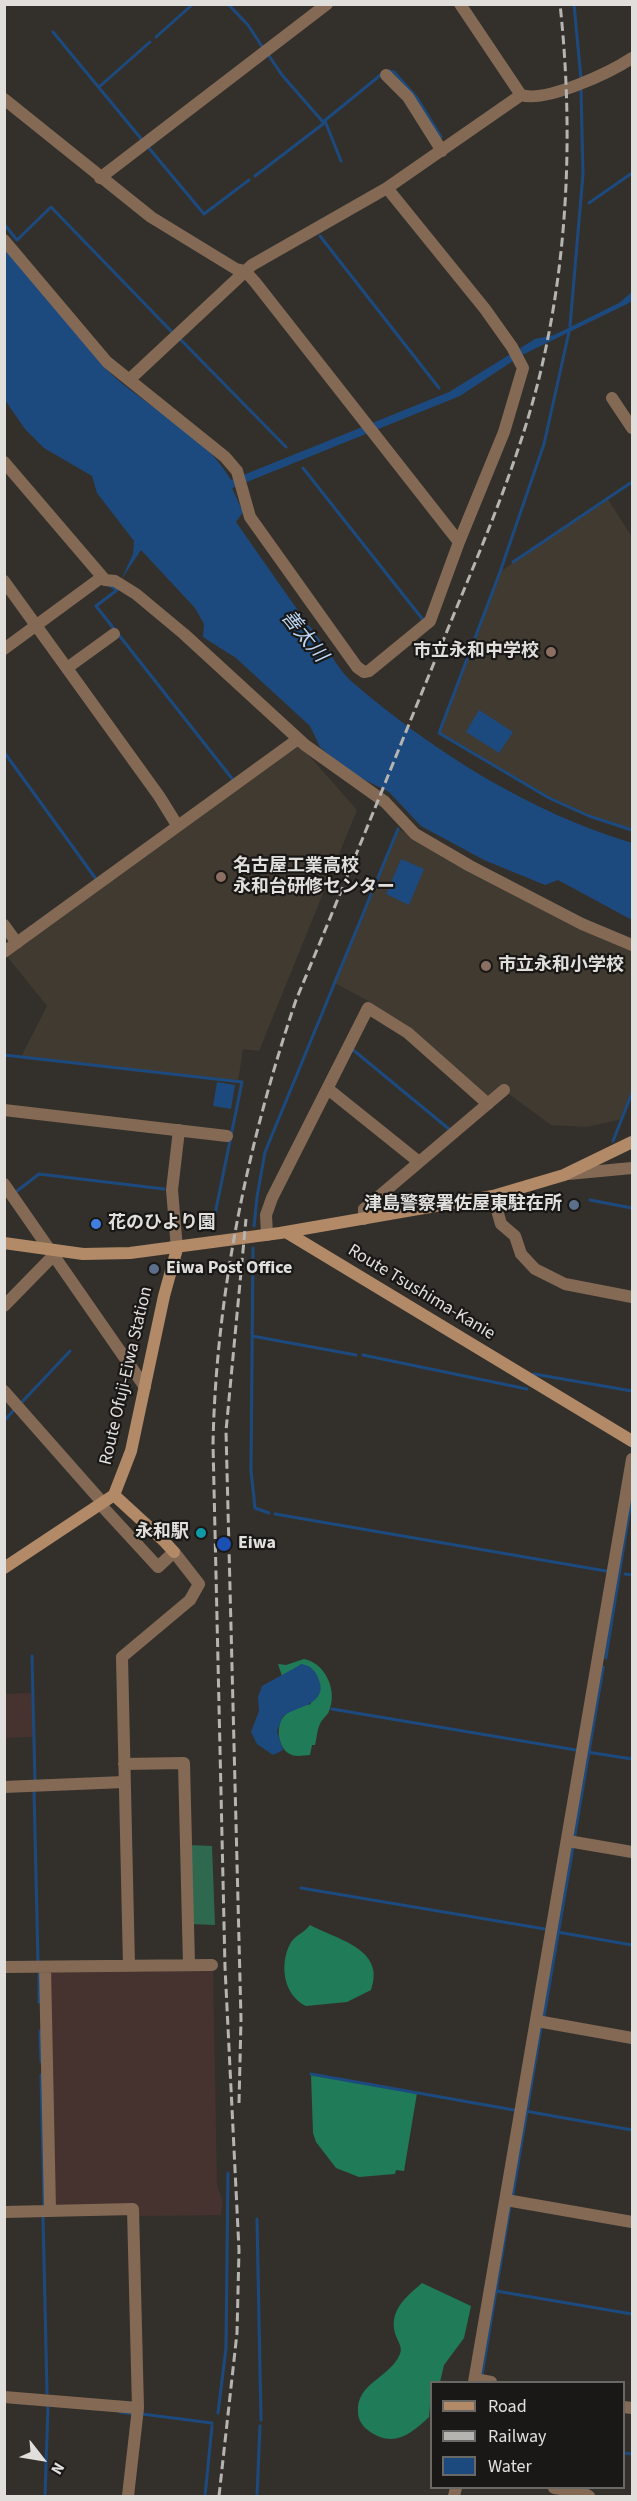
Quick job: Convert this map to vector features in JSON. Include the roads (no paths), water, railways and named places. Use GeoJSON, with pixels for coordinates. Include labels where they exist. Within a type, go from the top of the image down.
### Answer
{"type":"FeatureCollection","features":[{"type":"Feature","properties":{"kind":"main road"},"geometry":{"type":"LineString","coordinates":[[4,1242],[52,1253],[94,1254],[177,1249],[286,1232],[493,1196],[564,1175],[633,1142]]}},
{"type":"Feature","properties":{"kind":"main road","name":"Route Tsushima-Kanie"},"geometry":{"type":"LineString","coordinates":[[286,1232],[633,1441]]}},
{"type":"Feature","properties":{"kind":"main road","name":"Route Ofuji-Eiwa Station"},"geometry":{"type":"LineString","coordinates":[[114,1495],[131,1451],[177,1249]]}},
{"type":"Feature","properties":{"kind":"main road"},"geometry":{"type":"LineString","coordinates":[[4,1568],[114,1495],[163,1539],[174,1552]]}},
{"type":"Feature","properties":{"kind":"street"},"geometry":{"type":"LineString","coordinates":[[100,178],[327,4]]}},
{"type":"Feature","properties":{"kind":"street"},"geometry":{"type":"LineString","coordinates":[[460,4],[521,95]]}},
{"type":"Feature","properties":{"kind":"street"},"geometry":{"type":"LineString","coordinates":[[130,379],[245,271],[387,188],[521,95],[541,94],[592,81],[633,58]]}},
{"type":"Feature","properties":{"kind":"street"},"geometry":{"type":"LineString","coordinates":[[386,75],[408,97],[442,151]]}},
{"type":"Feature","properties":{"kind":"street"},"geometry":{"type":"LineString","coordinates":[[4,99],[100,178],[189,242],[236,269],[245,271],[459,542]]}},
{"type":"Feature","properties":{"kind":"street"},"geometry":{"type":"LineString","coordinates":[[4,240],[107,362],[225,457],[239,481],[250,517],[326,626],[364,672],[369,671],[430,621],[504,432],[523,368],[512,346],[387,188]]}},
{"type":"Feature","properties":{"kind":"street"},"geometry":{"type":"LineString","coordinates":[[612,398],[633,428]]}},
{"type":"Feature","properties":{"kind":"street"},"geometry":{"type":"LineString","coordinates":[[4,462],[102,577],[136,594],[184,634],[298,738],[385,802],[415,834],[572,920],[633,945]]}},
{"type":"Feature","properties":{"kind":"street"},"geometry":{"type":"LineString","coordinates":[[4,649],[102,577]]}},
{"type":"Feature","properties":{"kind":"street"},"geometry":{"type":"LineString","coordinates":[[4,581],[159,796],[177,825]]}},
{"type":"Feature","properties":{"kind":"street"},"geometry":{"type":"LineString","coordinates":[[67,668],[114,634]]}},
{"type":"Feature","properties":{"kind":"street"},"geometry":{"type":"LineString","coordinates":[[4,952],[298,738]]}},
{"type":"Feature","properties":{"kind":"street"},"geometry":{"type":"LineString","coordinates":[[4,925],[17,943]]}},
{"type":"Feature","properties":{"kind":"street"},"geometry":{"type":"LineString","coordinates":[[267,1235],[266,1215],[272,1198],[368,1008],[408,1033],[488,1104]]}},
{"type":"Feature","properties":{"kind":"street"},"geometry":{"type":"LineString","coordinates":[[328,1089],[419,1162]]}},
{"type":"Feature","properties":{"kind":"street"},"geometry":{"type":"LineString","coordinates":[[364,1219],[364,1209],[504,1090]]}},
{"type":"Feature","properties":{"kind":"street"},"geometry":{"type":"LineString","coordinates":[[4,1110],[227,1136]]}},
{"type":"Feature","properties":{"kind":"street"},"geometry":{"type":"LineString","coordinates":[[177,1249],[171,1190],[179,1130]]}},
{"type":"Feature","properties":{"kind":"street"},"geometry":{"type":"LineString","coordinates":[[564,1175],[633,1168]]}},
{"type":"Feature","properties":{"kind":"street"},"geometry":{"type":"LineString","coordinates":[[4,1184],[145,1387]]}},
{"type":"Feature","properties":{"kind":"street"},"geometry":{"type":"LineString","coordinates":[[493,1196],[501,1224],[514,1236],[521,1254],[535,1269],[565,1284],[633,1297]]}},
{"type":"Feature","properties":{"kind":"street"},"geometry":{"type":"LineString","coordinates":[[4,1306],[52,1253]]}},
{"type":"Feature","properties":{"kind":"street"},"geometry":{"type":"LineString","coordinates":[[4,1391],[158,1567],[174,1552],[199,1584],[190,1600],[122,1656],[129,1966]]}},
{"type":"Feature","properties":{"kind":"street"},"geometry":{"type":"LineString","coordinates":[[474,2381],[633,1459]]}},
{"type":"Feature","properties":{"kind":"street"},"geometry":{"type":"LineString","coordinates":[[124,1764],[184,1763],[189,1965]]}},
{"type":"Feature","properties":{"kind":"street"},"geometry":{"type":"LineString","coordinates":[[4,1788],[124,1782]]}},
{"type":"Feature","properties":{"kind":"street"},"geometry":{"type":"LineString","coordinates":[[568,1841],[633,1852]]}},
{"type":"Feature","properties":{"kind":"street"},"geometry":{"type":"LineString","coordinates":[[4,1967],[212,1965]]}},
{"type":"Feature","properties":{"kind":"street"},"geometry":{"type":"LineString","coordinates":[[45,1966],[50,2210]]}},
{"type":"Feature","properties":{"kind":"street"},"geometry":{"type":"LineString","coordinates":[[537,2021],[633,2038]]}},
{"type":"Feature","properties":{"kind":"street"},"geometry":{"type":"LineString","coordinates":[[506,2200],[633,2222]]}},
{"type":"Feature","properties":{"kind":"street"},"geometry":{"type":"LineString","coordinates":[[4,2212],[133,2209],[138,2408],[128,2496]]}},
{"type":"Feature","properties":{"kind":"street"},"geometry":{"type":"LineString","coordinates":[[4,2397],[138,2408]]}},
{"type":"Feature","properties":{"kind":"street"},"geometry":{"type":"LineString","coordinates":[[565,2489],[589,2496]]}},
{"type":"Feature","properties":{"kind":"water","name":"善太川"},"geometry":{"type":"Polygon","coordinates":[[[4,247],[108,371],[206,448],[231,480],[449,392],[535,339],[554,335],[619,303],[632,292],[632,301],[522,355],[460,396],[232,488],[243,512],[236,522],[351,681],[382,707],[448,755],[483,777],[556,814],[632,843],[632,920],[558,880],[545,885],[484,860],[421,826],[389,792],[349,772],[320,747],[310,726],[236,658],[203,637],[204,624],[195,608],[141,550],[121,580],[133,554],[134,541],[97,493],[92,476],[44,448],[25,429],[5,400],[4,247]]]}},
{"type":"Feature","properties":{"kind":"water"},"geometry":{"type":"Polygon","coordinates":[[[479,710],[513,732],[499,753],[466,732],[479,710]]]}},
{"type":"Feature","properties":{"kind":"water"},"geometry":{"type":"Polygon","coordinates":[[[401,859],[424,869],[409,905],[386,894],[401,859]]]}},
{"type":"Feature","properties":{"kind":"water"},"geometry":{"type":"Polygon","coordinates":[[[217,1082],[235,1085],[231,1109],[213,1106],[217,1082]]]}},
{"type":"Feature","properties":{"kind":"water"},"geometry":{"type":"Polygon","coordinates":[[[632,1487],[632,1504],[607,1660],[604,1658],[632,1487]]]}},
{"type":"Feature","properties":{"kind":"water"},"geometry":{"type":"Polygon","coordinates":[[[302,1664],[311,1668],[316,1674],[321,1688],[316,1699],[283,1716],[277,1731],[283,1750],[273,1755],[257,1744],[251,1732],[259,1711],[258,1697],[262,1686],[302,1664]]]}},
{"type":"Feature","properties":{"kind":"water"},"geometry":{"type":"Polygon","coordinates":[[[602,1666],[605,1666],[576,1837],[573,1836],[602,1666]]]}},
{"type":"Feature","properties":{"kind":"water"},"geometry":{"type":"Polygon","coordinates":[[[572,1844],[575,1844],[545,2019],[542,2017],[572,1844]]]}},
{"type":"Feature","properties":{"kind":"water"},"geometry":{"type":"Polygon","coordinates":[[[541,2024],[543,2025],[514,2197],[511,2197],[541,2024]]]}},
{"type":"Feature","properties":{"kind":"water"},"geometry":{"type":"Polygon","coordinates":[[[510,2204],[512,2204],[483,2378],[480,2377],[510,2204]]]}},
{"type":"Feature","properties":{"kind":"waterway"},"geometry":{"type":"LineString","coordinates":[[156,37],[193,4]]}},
{"type":"Feature","properties":{"kind":"waterway"},"geometry":{"type":"LineString","coordinates":[[228,4],[248,25],[263,48]]}},
{"type":"Feature","properties":{"kind":"waterway"},"geometry":{"type":"LineString","coordinates":[[574,4],[581,79]]}},
{"type":"Feature","properties":{"kind":"waterway"},"geometry":{"type":"LineString","coordinates":[[53,32],[143,141]]}},
{"type":"Feature","properties":{"kind":"waterway"},"geometry":{"type":"LineString","coordinates":[[99,87],[150,42]]}},
{"type":"Feature","properties":{"kind":"waterway"},"geometry":{"type":"LineString","coordinates":[[267,53],[282,75],[323,122]]}},
{"type":"Feature","properties":{"kind":"waterway"},"geometry":{"type":"LineString","coordinates":[[389,71],[394,72],[417,98],[441,137]]}},
{"type":"Feature","properties":{"kind":"waterway"},"geometry":{"type":"LineString","coordinates":[[255,176],[323,124],[383,73]]}},
{"type":"Feature","properties":{"kind":"waterway"},"geometry":{"type":"LineString","coordinates":[[570,326],[583,174],[581,90]]}},
{"type":"Feature","properties":{"kind":"waterway"},"geometry":{"type":"LineString","coordinates":[[325,121],[341,161]]}},
{"type":"Feature","properties":{"kind":"waterway"},"geometry":{"type":"LineString","coordinates":[[148,147],[204,214],[249,180]]}},
{"type":"Feature","properties":{"kind":"waterway"},"geometry":{"type":"LineString","coordinates":[[589,203],[632,173]]}},
{"type":"Feature","properties":{"kind":"waterway"},"geometry":{"type":"LineString","coordinates":[[4,224],[17,240],[51,207],[172,332]]}},
{"type":"Feature","properties":{"kind":"waterway"},"geometry":{"type":"LineString","coordinates":[[320,236],[439,388]]}},
{"type":"Feature","properties":{"kind":"waterway"},"geometry":{"type":"LineString","coordinates":[[569,332],[544,444],[500,572],[439,733],[549,798],[589,816],[632,830]]}},
{"type":"Feature","properties":{"kind":"waterway"},"geometry":{"type":"LineString","coordinates":[[181,340],[286,447]]}},
{"type":"Feature","properties":{"kind":"waterway"},"geometry":{"type":"LineString","coordinates":[[303,468],[424,621]]}},
{"type":"Feature","properties":{"kind":"waterway"},"geometry":{"type":"LineString","coordinates":[[513,562],[632,482]]}},
{"type":"Feature","properties":{"kind":"waterway"},"geometry":{"type":"LineString","coordinates":[[109,585],[117,590],[96,606],[234,781]]}},
{"type":"Feature","properties":{"kind":"waterway"},"geometry":{"type":"LineString","coordinates":[[4,752],[96,879]]}},
{"type":"Feature","properties":{"kind":"waterway"},"geometry":{"type":"LineString","coordinates":[[254,1226],[265,1152],[398,829]]}},
{"type":"Feature","properties":{"kind":"waterway"},"geometry":{"type":"LineString","coordinates":[[352,1049],[449,1129]]}},
{"type":"Feature","properties":{"kind":"waterway"},"geometry":{"type":"LineString","coordinates":[[4,1055],[242,1082],[213,1224]]}},
{"type":"Feature","properties":{"kind":"waterway"},"geometry":{"type":"LineString","coordinates":[[613,1141],[632,1093]]}},
{"type":"Feature","properties":{"kind":"waterway"},"geometry":{"type":"LineString","coordinates":[[17,1191],[39,1174],[164,1189]]}},
{"type":"Feature","properties":{"kind":"waterway"},"geometry":{"type":"LineString","coordinates":[[590,1200],[632,1208]]}},
{"type":"Feature","properties":{"kind":"waterway"},"geometry":{"type":"LineString","coordinates":[[253,1248],[251,1471],[255,1508],[269,1513]]}},
{"type":"Feature","properties":{"kind":"waterway"},"geometry":{"type":"LineString","coordinates":[[252,1336],[356,1355]]}},
{"type":"Feature","properties":{"kind":"waterway"},"geometry":{"type":"LineString","coordinates":[[22,1402],[70,1351]]}},
{"type":"Feature","properties":{"kind":"waterway"},"geometry":{"type":"LineString","coordinates":[[363,1355],[527,1389]]}},
{"type":"Feature","properties":{"kind":"waterway"},"geometry":{"type":"LineString","coordinates":[[534,1374],[632,1391]]}},
{"type":"Feature","properties":{"kind":"waterway"},"geometry":{"type":"LineString","coordinates":[[4,1421],[13,1411]]}},
{"type":"Feature","properties":{"kind":"waterway"},"geometry":{"type":"LineString","coordinates":[[275,1514],[606,1571]]}},
{"type":"Feature","properties":{"kind":"waterway"},"geometry":{"type":"LineString","coordinates":[[625,1574],[632,1575]]}},
{"type":"Feature","properties":{"kind":"waterway"},"geometry":{"type":"LineString","coordinates":[[32,1656],[35,1783]]}},
{"type":"Feature","properties":{"kind":"waterway"},"geometry":{"type":"LineString","coordinates":[[332,1709],[576,1750]]}},
{"type":"Feature","properties":{"kind":"waterway"},"geometry":{"type":"LineString","coordinates":[[587,1752],[632,1759]]}},
{"type":"Feature","properties":{"kind":"waterway"},"geometry":{"type":"LineString","coordinates":[[34,1789],[38,1963]]}},
{"type":"Feature","properties":{"kind":"waterway"},"geometry":{"type":"LineString","coordinates":[[301,1888],[545,1929]]}},
{"type":"Feature","properties":{"kind":"waterway"},"geometry":{"type":"LineString","coordinates":[[557,1932],[632,1945]]}},
{"type":"Feature","properties":{"kind":"waterway"},"geometry":{"type":"LineString","coordinates":[[39,1971],[39,2002]]}},
{"type":"Feature","properties":{"kind":"waterway"},"geometry":{"type":"LineString","coordinates":[[40,2031],[41,2062]]}},
{"type":"Feature","properties":{"kind":"waterway"},"geometry":{"type":"LineString","coordinates":[[311,2074],[514,2110]]}},
{"type":"Feature","properties":{"kind":"waterway"},"geometry":{"type":"LineString","coordinates":[[41,2075],[44,2206]]}},
{"type":"Feature","properties":{"kind":"waterway"},"geometry":{"type":"LineString","coordinates":[[525,2111],[632,2130]]}},
{"type":"Feature","properties":{"kind":"waterway"},"geometry":{"type":"LineString","coordinates":[[218,2413],[226,2348],[228,2173]]}},
{"type":"Feature","properties":{"kind":"waterway"},"geometry":{"type":"LineString","coordinates":[[43,2216],[47,2393]]}},
{"type":"Feature","properties":{"kind":"waterway"},"geometry":{"type":"LineString","coordinates":[[257,2219],[261,2420]]}},
{"type":"Feature","properties":{"kind":"waterway"},"geometry":{"type":"LineString","coordinates":[[496,2291],[632,2314]]}},
{"type":"Feature","properties":{"kind":"waterway"},"geometry":{"type":"LineString","coordinates":[[45,2496],[48,2405]]}},
{"type":"Feature","properties":{"kind":"waterway"},"geometry":{"type":"LineString","coordinates":[[120,2412],[133,2414]]}},
{"type":"Feature","properties":{"kind":"waterway"},"geometry":{"type":"LineString","coordinates":[[142,2414],[212,2423]]}},
{"type":"Feature","properties":{"kind":"waterway"},"geometry":{"type":"LineString","coordinates":[[205,2496],[212,2426]]}},
{"type":"Feature","properties":{"kind":"waterway"},"geometry":{"type":"LineString","coordinates":[[257,2496],[260,2426]]}},
{"type":"Feature","properties":{"kind":"waterway"},"geometry":{"type":"LineString","coordinates":[[625,2453],[632,2454]]}},
{"type":"Feature","properties":{"kind":"railway"},"geometry":{"type":"LineString","coordinates":[[219,2496],[237,2333],[239,2250],[225,1967],[213,1444],[220,1331],[249,1163],[296,1000],[484,541],[510,473],[541,370],[558,280],[566,188],[566,96],[560,4]]}},
{"type":"Feature","properties":{"kind":"railway"},"geometry":{"type":"LineString","coordinates":[[239,2103],[241,2019],[226,1431],[246,1219]]}},
{"type":"Feature","properties":{"kind":"place","name":"市立永和中学校"},"geometry":{"type":"Point","coordinates":[551,652]}},
{"type":"Feature","properties":{"kind":"place","name":"名古屋工業高校 永和台研修センター"},"geometry":{"type":"Point","coordinates":[221,877]}},
{"type":"Feature","properties":{"kind":"place","name":"市立永和小学校"},"geometry":{"type":"Point","coordinates":[486,966]}},
{"type":"Feature","properties":{"kind":"place","name":"津島警察署佐屋東駐在所"},"geometry":{"type":"Point","coordinates":[574,1205]}},
{"type":"Feature","properties":{"kind":"place","name":"花のひより園"},"geometry":{"type":"Point","coordinates":[96,1224]}},
{"type":"Feature","properties":{"kind":"place","name":"Eiwa Post Office"},"geometry":{"type":"Point","coordinates":[154,1269]}},
{"type":"Feature","properties":{"kind":"place","name":"永和駅"},"geometry":{"type":"Point","coordinates":[201,1533]}},
{"type":"Feature","properties":{"kind":"place","name":"Eiwa"},"geometry":{"type":"Point","coordinates":[224,1544]}}]}
